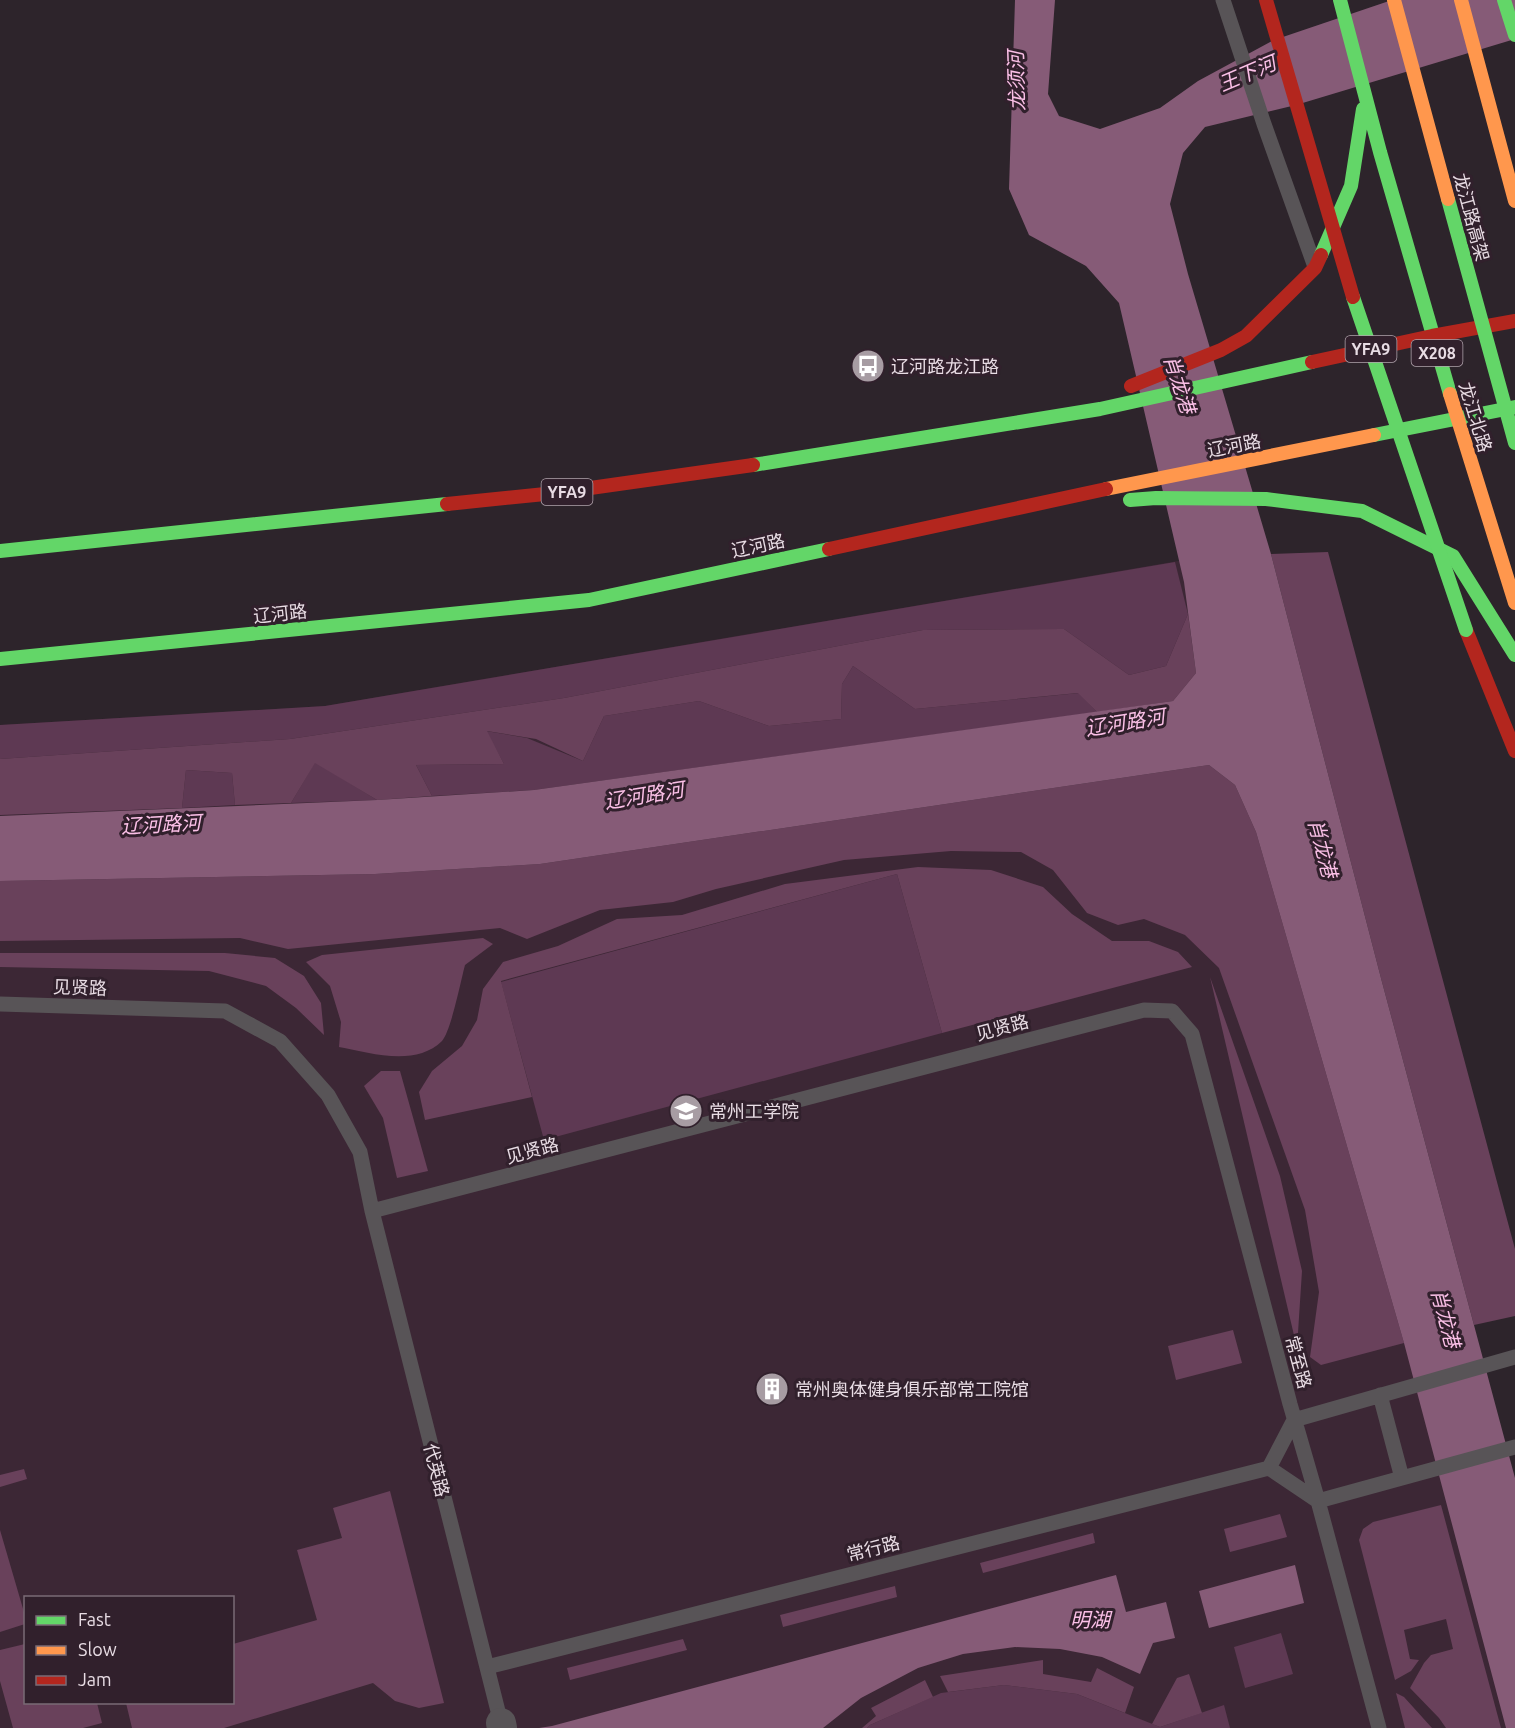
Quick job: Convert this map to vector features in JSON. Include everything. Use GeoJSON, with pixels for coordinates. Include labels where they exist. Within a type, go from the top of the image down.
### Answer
{"type":"FeatureCollection","features":[{"type":"Feature","properties":{"kind":"main road"},"geometry":{"type":"LineString","coordinates":[[1266,0],[1348,283],[1466,630],[1515,751]]}},
{"type":"Feature","properties":{"kind":"main road","name":"X208"},"geometry":{"type":"LineString","coordinates":[[1340,0],[1365,102]]}},
{"type":"Feature","properties":{"kind":"main road","name":"龙江路高架"},"geometry":{"type":"LineString","coordinates":[[1394,0],[1515,443]]}},
{"type":"Feature","properties":{"kind":"main road"},"geometry":{"type":"LineString","coordinates":[[1461,0],[1515,201]]}},
{"type":"Feature","properties":{"kind":"main road"},"geometry":{"type":"LineString","coordinates":[[1504,0],[1515,35]]}},
{"type":"Feature","properties":{"kind":"main road"},"geometry":{"type":"LineString","coordinates":[[990,427],[1127,388],[1221,350],[1246,336],[1315,268],[1351,186],[1365,102]]}},
{"type":"Feature","properties":{"kind":"main road","name":"龙江北路"},"geometry":{"type":"LineString","coordinates":[[1365,102],[1432,336],[1515,603]]}},
{"type":"Feature","properties":{"kind":"main road","name":"YFA9"},"geometry":{"type":"LineString","coordinates":[[0,551],[555,493],[806,458],[1129,403],[1432,336],[1515,321]]}},
{"type":"Feature","properties":{"kind":"main road","name":"辽河路"},"geometry":{"type":"LineString","coordinates":[[0,658],[589,600],[1153,479],[1515,407]]}},
{"type":"Feature","properties":{"kind":"main road"},"geometry":{"type":"LineString","coordinates":[[1006,510],[1156,498],[1266,499],[1362,511],[1453,556],[1515,655]]}},
{"type":"Feature","properties":{"kind":"lane"},"geometry":{"type":"LineString","coordinates":[[1223,0],[1315,268]]}},
{"type":"Feature","properties":{"kind":"lane","name":"见贤路"},"geometry":{"type":"LineString","coordinates":[[0,1005],[225,1011],[280,1041],[328,1095],[360,1152],[372,1211],[1144,1010],[1172,1011]]}},
{"type":"Feature","properties":{"kind":"lane","name":"常至路"},"geometry":{"type":"LineString","coordinates":[[1172,1011],[1192,1034],[1294,1420],[1379,1728]]}},
{"type":"Feature","properties":{"kind":"lane","name":"代英路"},"geometry":{"type":"LineString","coordinates":[[372,1211],[501,1726]]}},
{"type":"Feature","properties":{"kind":"lane"},"geometry":{"type":"LineString","coordinates":[[1511,1448],[1318,1501],[1269,1468],[1294,1420],[1515,1357]]}},
{"type":"Feature","properties":{"kind":"lane"},"geometry":{"type":"LineString","coordinates":[[1380,1395],[1402,1478]]}},
{"type":"Feature","properties":{"kind":"lane","name":"常行路"},"geometry":{"type":"LineString","coordinates":[[487,1667],[1269,1468]]}},
{"type":"Feature","properties":{"kind":"shaded area"},"geometry":{"type":"Polygon","coordinates":[[[1328,552],[1515,1249],[1515,1316],[1474,1325],[1271,554],[1328,552]]]}},
{"type":"Feature","properties":{"kind":"shaded area","name":"常州工学院"},"geometry":{"type":"Polygon","coordinates":[[[1219,554],[1515,1728],[0,1728],[0,725],[325,706],[1219,554]]]}},
{"type":"Feature","properties":{"kind":"shaded area"},"geometry":{"type":"Polygon","coordinates":[[[1175,562],[1188,614],[1166,666],[1129,675],[1064,629],[923,630],[564,698],[290,739],[0,759],[0,725],[325,706],[1175,562]]]}},
{"type":"Feature","properties":{"kind":"shaded area"},"geometry":{"type":"Polygon","coordinates":[[[1188,614],[1196,673],[1173,701],[1097,712],[1078,693],[915,709],[853,666],[842,684],[841,719],[769,726],[699,701],[604,716],[583,761],[536,739],[487,731],[504,764],[416,765],[432,796],[377,800],[315,763],[291,803],[235,805],[232,773],[186,770],[182,808],[0,815],[0,759],[290,739],[564,698],[923,630],[1064,629],[1129,675],[1166,666],[1188,614]]]}},
{"type":"Feature","properties":{"kind":"shaded area"},"geometry":{"type":"Polygon","coordinates":[[[853,666],[915,709],[1079,693],[1097,712],[534,790],[432,796],[416,765],[504,764],[486,731],[527,738],[583,761],[604,716],[699,701],[769,726],[841,719],[842,684],[853,666]]]}},
{"type":"Feature","properties":{"kind":"shaded area"},"geometry":{"type":"Polygon","coordinates":[[[315,762],[377,800],[291,803],[315,762]]]}},
{"type":"Feature","properties":{"kind":"shaded area"},"geometry":{"type":"Polygon","coordinates":[[[1209,765],[1235,785],[1256,832],[1404,1343],[1321,1365],[1310,1357],[1319,1292],[1305,1210],[1219,968],[1185,935],[1144,919],[1118,925],[1087,913],[1053,870],[1021,852],[951,851],[844,860],[716,889],[673,902],[600,910],[527,939],[500,928],[288,949],[240,938],[0,941],[0,881],[375,874],[540,864],[1209,765]]]}},
{"type":"Feature","properties":{"kind":"shaded area"},"geometry":{"type":"Polygon","coordinates":[[[186,770],[232,773],[235,805],[182,808],[186,770]]]}},
{"type":"Feature","properties":{"kind":"shaded area"},"geometry":{"type":"Polygon","coordinates":[[[918,867],[991,870],[1043,887],[1072,914],[1112,941],[1149,941],[1178,952],[1192,967],[942,1033],[897,874],[501,981],[532,1097],[425,1120],[419,1092],[432,1071],[462,1046],[477,1020],[483,989],[503,962],[558,946],[617,919],[682,915],[785,884],[918,867]]]}},
{"type":"Feature","properties":{"kind":"shaded area"},"geometry":{"type":"Polygon","coordinates":[[[897,874],[942,1033],[544,1140],[501,982],[897,874]]]}},
{"type":"Feature","properties":{"kind":"shaded area"},"geometry":{"type":"Polygon","coordinates":[[[483,938],[493,944],[465,965],[452,1017],[442,1041],[419,1054],[406,1056],[378,1055],[339,1047],[341,1022],[330,986],[306,962],[322,955],[483,938]]]}},
{"type":"Feature","properties":{"kind":"shaded area"},"geometry":{"type":"Polygon","coordinates":[[[0,953],[225,953],[275,958],[304,976],[321,1003],[324,1035],[296,1008],[266,986],[209,971],[0,967],[0,953]]]}},
{"type":"Feature","properties":{"kind":"shaded area"},"geometry":{"type":"Polygon","coordinates":[[[1210,977],[1280,1176],[1302,1271],[1297,1348],[1210,977]]]}},
{"type":"Feature","properties":{"kind":"shaded area"},"geometry":{"type":"Polygon","coordinates":[[[381,1071],[400,1071],[428,1171],[397,1178],[383,1118],[364,1086],[381,1071]]]}},
{"type":"Feature","properties":{"kind":"shaded area"},"geometry":{"type":"Polygon","coordinates":[[[1233,1330],[1242,1363],[1176,1380],[1168,1346],[1233,1330]]]}},
{"type":"Feature","properties":{"kind":"shaded area"},"geometry":{"type":"Polygon","coordinates":[[[24,1469],[27,1479],[0,1487],[0,1475],[24,1469]]]}},
{"type":"Feature","properties":{"kind":"shaded area"},"geometry":{"type":"Polygon","coordinates":[[[390,1491],[444,1703],[419,1708],[395,1701],[373,1683],[224,1728],[132,1728],[126,1704],[234,1704],[234,1644],[317,1620],[297,1550],[342,1538],[333,1508],[390,1491]]]}},
{"type":"Feature","properties":{"kind":"shaded area"},"geometry":{"type":"Polygon","coordinates":[[[1441,1505],[1501,1728],[1446,1728],[1410,1688],[1431,1655],[1453,1649],[1446,1619],[1404,1630],[1410,1659],[1419,1660],[1411,1671],[1395,1680],[1359,1540],[1363,1529],[1373,1522],[1441,1505]]]}},
{"type":"Feature","properties":{"kind":"shaded area"},"geometry":{"type":"Polygon","coordinates":[[[1280,1514],[1287,1537],[1230,1552],[1224,1529],[1280,1514]]]}},
{"type":"Feature","properties":{"kind":"shaded area"},"geometry":{"type":"Polygon","coordinates":[[[0,1530],[24,1612],[24,1624],[0,1632],[0,1530]]]}},
{"type":"Feature","properties":{"kind":"shaded area"},"geometry":{"type":"Polygon","coordinates":[[[1093,1533],[1095,1543],[983,1573],[980,1563],[1093,1533]]]}},
{"type":"Feature","properties":{"kind":"shaded area"},"geometry":{"type":"Polygon","coordinates":[[[895,1586],[897,1597],[783,1627],[780,1615],[895,1586]]]}},
{"type":"Feature","properties":{"kind":"shaded area"},"geometry":{"type":"Polygon","coordinates":[[[1281,1633],[1293,1674],[1245,1688],[1234,1647],[1281,1633]]]}},
{"type":"Feature","properties":{"kind":"shaded area"},"geometry":{"type":"Polygon","coordinates":[[[683,1639],[687,1650],[570,1680],[567,1668],[683,1639]]]}},
{"type":"Feature","properties":{"kind":"shaded area"},"geometry":{"type":"Polygon","coordinates":[[[24,1644],[24,1704],[97,1704],[102,1723],[83,1728],[13,1728],[0,1681],[0,1650],[24,1644]]]}},
{"type":"Feature","properties":{"kind":"shaded area"},"geometry":{"type":"Polygon","coordinates":[[[1043,1660],[1043,1674],[1091,1682],[1097,1668],[1134,1687],[1125,1713],[1077,1694],[1004,1685],[948,1692],[940,1676],[1043,1660]]]}},
{"type":"Feature","properties":{"kind":"shaded area"},"geometry":{"type":"Polygon","coordinates":[[[1189,1674],[1202,1713],[1160,1727],[1152,1724],[1177,1678],[1189,1674]]]}},
{"type":"Feature","properties":{"kind":"shaded area"},"geometry":{"type":"Polygon","coordinates":[[[925,1680],[933,1697],[867,1728],[862,1728],[876,1716],[871,1708],[925,1680]]]}},
{"type":"Feature","properties":{"kind":"shaded area"},"geometry":{"type":"Polygon","coordinates":[[[1004,1685],[1077,1694],[1160,1727],[1224,1705],[1230,1728],[867,1728],[941,1693],[1004,1685]]]}},
{"type":"Feature","properties":{"kind":"shaded area"},"geometry":{"type":"Polygon","coordinates":[[[1396,1693],[1404,1697],[1432,1728],[1405,1728],[1396,1693]]]}},
{"type":"Feature","properties":{"kind":"water"},"geometry":{"type":"Polygon","coordinates":[[[1015,0],[1055,0],[1048,94],[1059,116],[1100,129],[1160,108],[1198,81],[1274,40],[1392,0],[1515,0],[1515,39],[1296,105],[1205,127],[1183,153],[1170,204],[1188,274],[1271,554],[1382,982],[1515,1478],[1515,1728],[1506,1728],[1404,1343],[1256,832],[1235,785],[1209,765],[540,864],[375,874],[0,881],[0,816],[377,800],[534,790],[1173,701],[1196,673],[1184,582],[1119,303],[1086,266],[1029,235],[1009,189],[1015,0]]]}},
{"type":"Feature","properties":{"kind":"water"},"geometry":{"type":"Polygon","coordinates":[[[1295,1565],[1304,1603],[1209,1628],[1199,1591],[1295,1565]]]}},
{"type":"Feature","properties":{"kind":"water","name":"明湖"},"geometry":{"type":"Polygon","coordinates":[[[1116,1575],[1126,1612],[1166,1602],[1175,1638],[1153,1643],[1140,1674],[1102,1657],[1060,1649],[1015,1647],[963,1654],[918,1668],[861,1698],[823,1728],[539,1728],[552,1726],[1116,1575]]]}},
{"type":"Feature","properties":{"kind":"traffic: fast"},"geometry":{"type":"LineString","coordinates":[[1340,0],[1380,152],[1450,394]]}},
{"type":"Feature","properties":{"kind":"traffic: fast"},"geometry":{"type":"LineString","coordinates":[[1504,0],[1515,35]]}},
{"type":"Feature","properties":{"kind":"traffic: fast"},"geometry":{"type":"LineString","coordinates":[[1321,255],[1351,186],[1363,109]]}},
{"type":"Feature","properties":{"kind":"traffic: fast"},"geometry":{"type":"LineString","coordinates":[[1448,199],[1515,443]]}},
{"type":"Feature","properties":{"kind":"traffic: fast"},"geometry":{"type":"LineString","coordinates":[[1353,297],[1466,630]]}},
{"type":"Feature","properties":{"kind":"traffic: fast"},"geometry":{"type":"LineString","coordinates":[[753,465],[1100,409],[1312,362]]}},
{"type":"Feature","properties":{"kind":"traffic: fast"},"geometry":{"type":"LineString","coordinates":[[1374,435],[1515,407]]}},
{"type":"Feature","properties":{"kind":"traffic: fast"},"geometry":{"type":"LineString","coordinates":[[1130,500],[1156,498],[1266,499],[1362,511],[1453,556],[1515,655]]}},
{"type":"Feature","properties":{"kind":"traffic: fast"},"geometry":{"type":"LineString","coordinates":[[0,551],[447,504]]}},
{"type":"Feature","properties":{"kind":"traffic: fast"},"geometry":{"type":"LineString","coordinates":[[0,659],[589,600],[829,549]]}},
{"type":"Feature","properties":{"kind":"traffic: slow"},"geometry":{"type":"LineString","coordinates":[[1394,0],[1448,199]]}},
{"type":"Feature","properties":{"kind":"traffic: slow"},"geometry":{"type":"LineString","coordinates":[[1461,0],[1515,201]]}},
{"type":"Feature","properties":{"kind":"traffic: slow"},"geometry":{"type":"LineString","coordinates":[[1450,394],[1515,603]]}},
{"type":"Feature","properties":{"kind":"traffic: slow"},"geometry":{"type":"LineString","coordinates":[[1106,489],[1374,435]]}},
{"type":"Feature","properties":{"kind":"traffic: jam"},"geometry":{"type":"LineString","coordinates":[[1266,0],[1353,297]]}},
{"type":"Feature","properties":{"kind":"traffic: jam"},"geometry":{"type":"LineString","coordinates":[[1131,386],[1221,350],[1246,336],[1315,268],[1321,255]]}},
{"type":"Feature","properties":{"kind":"traffic: jam"},"geometry":{"type":"LineString","coordinates":[[1312,362],[1515,321]]}},
{"type":"Feature","properties":{"kind":"traffic: jam"},"geometry":{"type":"LineString","coordinates":[[447,504],[555,493],[753,465]]}},
{"type":"Feature","properties":{"kind":"traffic: jam"},"geometry":{"type":"LineString","coordinates":[[829,549],[1106,489]]}},
{"type":"Feature","properties":{"kind":"traffic: jam"},"geometry":{"type":"LineString","coordinates":[[1466,630],[1515,751]]}},
{"type":"Feature","properties":{"kind":"place","name":"辽河路龙江路"},"geometry":{"type":"Point","coordinates":[868,366]}},
{"type":"Feature","properties":{"kind":"place","name":"常州工学院"},"geometry":{"type":"Point","coordinates":[686,1111]}},
{"type":"Feature","properties":{"kind":"place","name":"常州奥体健身俱乐部常工院馆"},"geometry":{"type":"Point","coordinates":[772,1389]}},
{"type":"Feature","properties":{"kind":"water label","name":"王下河"},"geometry":{"type":"Point","coordinates":[1247,73]}},
{"type":"Feature","properties":{"kind":"water label","name":"龙须河"},"geometry":{"type":"Point","coordinates":[1016,81]}},
{"type":"Feature","properties":{"kind":"water label","name":"肖龙港"},"geometry":{"type":"Point","coordinates":[1180,384]}},
{"type":"Feature","properties":{"kind":"water label","name":"辽河路河"},"geometry":{"type":"Point","coordinates":[1125,722]}},
{"type":"Feature","properties":{"kind":"water label","name":"辽河路河"},"geometry":{"type":"Point","coordinates":[644,795]}},
{"type":"Feature","properties":{"kind":"water label","name":"辽河路河"},"geometry":{"type":"Point","coordinates":[161,824]}},
{"type":"Feature","properties":{"kind":"water label","name":"肖龙港"},"geometry":{"type":"Point","coordinates":[1323,848]}},
{"type":"Feature","properties":{"kind":"water label","name":"肖龙港"},"geometry":{"type":"Point","coordinates":[1446,1318]}}]}
